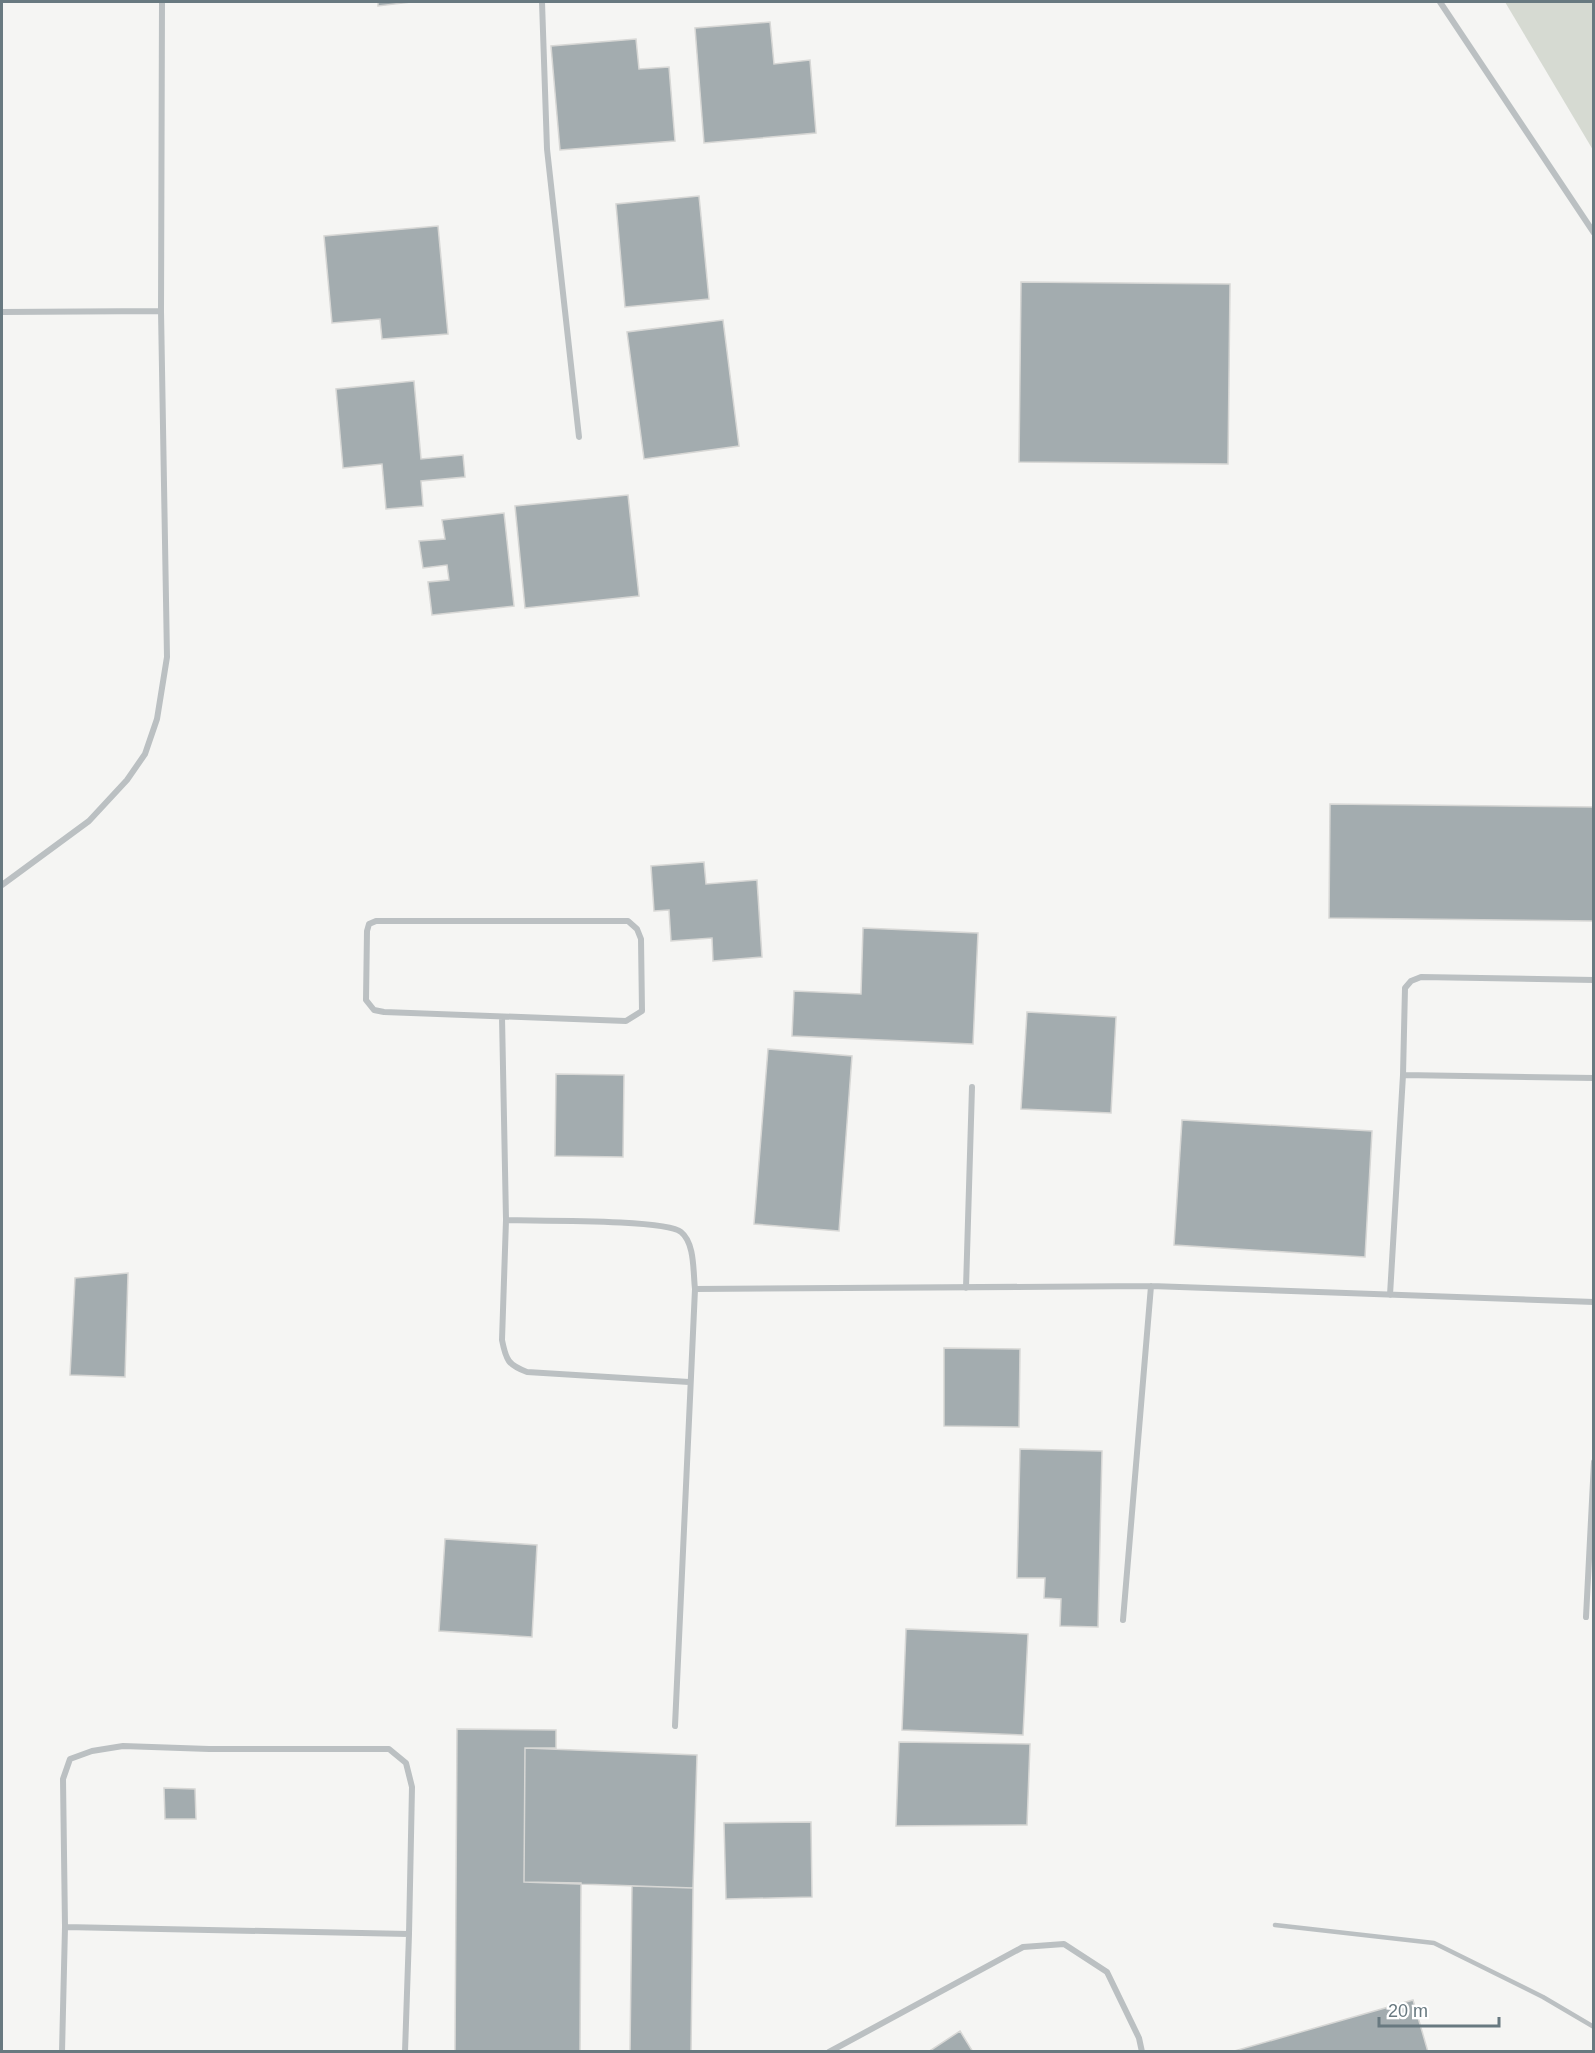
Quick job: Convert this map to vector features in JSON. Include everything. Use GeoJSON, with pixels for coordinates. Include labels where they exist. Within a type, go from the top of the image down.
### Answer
{"type":"FeatureCollection","features":[{"type":"Feature","properties":{"kind":"street"},"geometry":{"type":"LineString","coordinates":[[2,885],[89,821],[128,780],[145,754],[157,719],[167,657],[161,311],[162,2]]}},
{"type":"Feature","properties":{"kind":"street"},"geometry":{"type":"LineString","coordinates":[[542,2],[547,149],[579,437]]}},
{"type":"Feature","properties":{"kind":"street"},"geometry":{"type":"LineString","coordinates":[[1440,2],[1593,233]]}},
{"type":"Feature","properties":{"kind":"street"},"geometry":{"type":"LineString","coordinates":[[2,312],[161,311]]}},
{"type":"Feature","properties":{"kind":"street"},"geometry":{"type":"LineString","coordinates":[[376,921],[628,921],[637,929],[641,939],[642,1011],[626,1022],[502,1017],[374,1010],[366,1000],[369,924],[376,921]]}},
{"type":"Feature","properties":{"kind":"street"},"geometry":{"type":"LineString","coordinates":[[1390,1295],[1403,1075],[1405,988],[1411,981],[1421,977],[1593,980]]}},
{"type":"Feature","properties":{"kind":"street"},"geometry":{"type":"LineString","coordinates":[[502,1017],[506,1220],[502,1340],[506,1358],[514,1367],[527,1372],[689,1382]]}},
{"type":"Feature","properties":{"kind":"street"},"geometry":{"type":"LineString","coordinates":[[1403,1075],[1593,1078]]}},
{"type":"Feature","properties":{"kind":"street"},"geometry":{"type":"LineString","coordinates":[[966,1288],[972,1087]]}},
{"type":"Feature","properties":{"kind":"street"},"geometry":{"type":"LineString","coordinates":[[506,1220],[654,1224],[680,1230],[689,1241],[694,1289],[675,1726]]}},
{"type":"Feature","properties":{"kind":"street"},"geometry":{"type":"LineString","coordinates":[[694,1289],[1151,1286],[1593,1302]]}},
{"type":"Feature","properties":{"kind":"street"},"geometry":{"type":"LineString","coordinates":[[1122,1620],[1151,1286]]}},
{"type":"Feature","properties":{"kind":"street"},"geometry":{"type":"LineString","coordinates":[[1586,1617],[1593,1462]]}},
{"type":"Feature","properties":{"kind":"street"},"geometry":{"type":"LineString","coordinates":[[62,2052],[65,1927],[63,1779],[70,1759],[92,1751],[123,1746],[209,1749],[389,1749],[406,1763],[412,1786],[410,1934],[405,2052]]}},
{"type":"Feature","properties":{"kind":"street"},"geometry":{"type":"LineString","coordinates":[[65,1927],[410,1934]]}},
{"type":"Feature","properties":{"kind":"street"},"geometry":{"type":"LineString","coordinates":[[829,2052],[1023,1947],[1064,1944],[1107,1972],[1139,2038],[1142,2052]]}},
{"type":"Feature","properties":{"kind":"lane"},"geometry":{"type":"LineString","coordinates":[[1275,1925],[1434,1943],[1543,1997],[1593,2027]]}},
{"type":"Feature","properties":{"kind":"shaded area"},"geometry":{"type":"Polygon","coordinates":[[[1505,2],[1593,2],[1593,150],[1505,2]]]}},
{"type":"Feature","properties":{"kind":"building"},"geometry":{"type":"Polygon","coordinates":[[[378,2],[411,2],[378,6],[378,2]]]}},
{"type":"Feature","properties":{"kind":"building"},"geometry":{"type":"Polygon","coordinates":[[[770,22],[774,64],[810,60],[816,133],[704,143],[695,28],[770,22]]]}},
{"type":"Feature","properties":{"kind":"building"},"geometry":{"type":"Polygon","coordinates":[[[636,39],[639,69],[669,67],[675,141],[560,150],[551,46],[636,39]]]}},
{"type":"Feature","properties":{"kind":"building"},"geometry":{"type":"Polygon","coordinates":[[[699,196],[709,299],[625,307],[616,204],[699,196]]]}},
{"type":"Feature","properties":{"kind":"building"},"geometry":{"type":"Polygon","coordinates":[[[438,226],[448,334],[382,339],[380,319],[332,323],[324,236],[438,226]]]}},
{"type":"Feature","properties":{"kind":"building"},"geometry":{"type":"Polygon","coordinates":[[[1021,282],[1230,284],[1228,464],[1019,462],[1021,282]]]}},
{"type":"Feature","properties":{"kind":"building"},"geometry":{"type":"Polygon","coordinates":[[[723,320],[739,446],[644,459],[627,332],[723,320]]]}},
{"type":"Feature","properties":{"kind":"building"},"geometry":{"type":"Polygon","coordinates":[[[414,381],[421,459],[463,455],[465,477],[421,481],[423,506],[386,509],[382,464],[343,468],[336,389],[414,381]]]}},
{"type":"Feature","properties":{"kind":"building"},"geometry":{"type":"Polygon","coordinates":[[[628,495],[639,596],[525,608],[515,506],[628,495]]]}},
{"type":"Feature","properties":{"kind":"building"},"geometry":{"type":"Polygon","coordinates":[[[504,513],[514,606],[432,615],[428,582],[449,580],[447,565],[423,568],[419,541],[445,539],[442,520],[504,513]]]}},
{"type":"Feature","properties":{"kind":"building"},"geometry":{"type":"Polygon","coordinates":[[[1330,804],[1594,807],[1594,921],[1329,918],[1330,804]]]}},
{"type":"Feature","properties":{"kind":"building"},"geometry":{"type":"Polygon","coordinates":[[[704,862],[706,884],[757,880],[762,957],[713,961],[712,938],[671,941],[669,910],[654,911],[651,866],[704,862]]]}},
{"type":"Feature","properties":{"kind":"building"},"geometry":{"type":"Polygon","coordinates":[[[863,928],[978,933],[973,1044],[792,1036],[794,991],[861,994],[863,928]]]}},
{"type":"Feature","properties":{"kind":"building"},"geometry":{"type":"Polygon","coordinates":[[[1027,1012],[1116,1017],[1111,1113],[1021,1109],[1027,1012]]]}},
{"type":"Feature","properties":{"kind":"building"},"geometry":{"type":"Polygon","coordinates":[[[768,1049],[852,1056],[839,1231],[754,1224],[768,1049]]]}},
{"type":"Feature","properties":{"kind":"building"},"geometry":{"type":"Polygon","coordinates":[[[556,1074],[624,1075],[623,1157],[555,1156],[556,1074]]]}},
{"type":"Feature","properties":{"kind":"building"},"geometry":{"type":"Polygon","coordinates":[[[1182,1120],[1372,1131],[1365,1257],[1174,1245],[1182,1120]]]}},
{"type":"Feature","properties":{"kind":"building"},"geometry":{"type":"Polygon","coordinates":[[[128,1273],[125,1377],[70,1375],[75,1278],[128,1273]]]}},
{"type":"Feature","properties":{"kind":"building"},"geometry":{"type":"Polygon","coordinates":[[[944,1348],[1020,1349],[1019,1427],[944,1426],[944,1348]]]}},
{"type":"Feature","properties":{"kind":"building"},"geometry":{"type":"Polygon","coordinates":[[[1020,1449],[1102,1451],[1098,1627],[1060,1626],[1061,1599],[1044,1598],[1045,1578],[1017,1578],[1020,1449]]]}},
{"type":"Feature","properties":{"kind":"building"},"geometry":{"type":"Polygon","coordinates":[[[445,1539],[537,1545],[532,1637],[439,1631],[445,1539]]]}},
{"type":"Feature","properties":{"kind":"building"},"geometry":{"type":"Polygon","coordinates":[[[906,1629],[1028,1634],[1023,1735],[902,1730],[906,1629]]]}},
{"type":"Feature","properties":{"kind":"building"},"geometry":{"type":"Polygon","coordinates":[[[457,1729],[556,1730],[556,1748],[525,1748],[524,1882],[581,1883],[580,2052],[455,2052],[457,1729]]]}},
{"type":"Feature","properties":{"kind":"building"},"geometry":{"type":"Polygon","coordinates":[[[899,1742],[1030,1744],[1027,1825],[896,1826],[899,1742]]]}},
{"type":"Feature","properties":{"kind":"building"},"geometry":{"type":"Polygon","coordinates":[[[525,1748],[697,1755],[693,1888],[524,1882],[525,1748]]]}},
{"type":"Feature","properties":{"kind":"building"},"geometry":{"type":"Polygon","coordinates":[[[164,1788],[195,1789],[196,1819],[165,1819],[164,1788]]]}},
{"type":"Feature","properties":{"kind":"building"},"geometry":{"type":"Polygon","coordinates":[[[811,1822],[812,1897],[726,1899],[724,1823],[811,1822]]]}},
{"type":"Feature","properties":{"kind":"building"},"geometry":{"type":"Polygon","coordinates":[[[632,1886],[693,1888],[691,2052],[630,2052],[632,1886]]]}},
{"type":"Feature","properties":{"kind":"building"},"geometry":{"type":"Polygon","coordinates":[[[1413,2000],[1428,2052],[1231,2052],[1413,2000]]]}},
{"type":"Feature","properties":{"kind":"building"},"geometry":{"type":"Polygon","coordinates":[[[960,2031],[973,2052],[928,2052],[960,2031]]]}}]}
